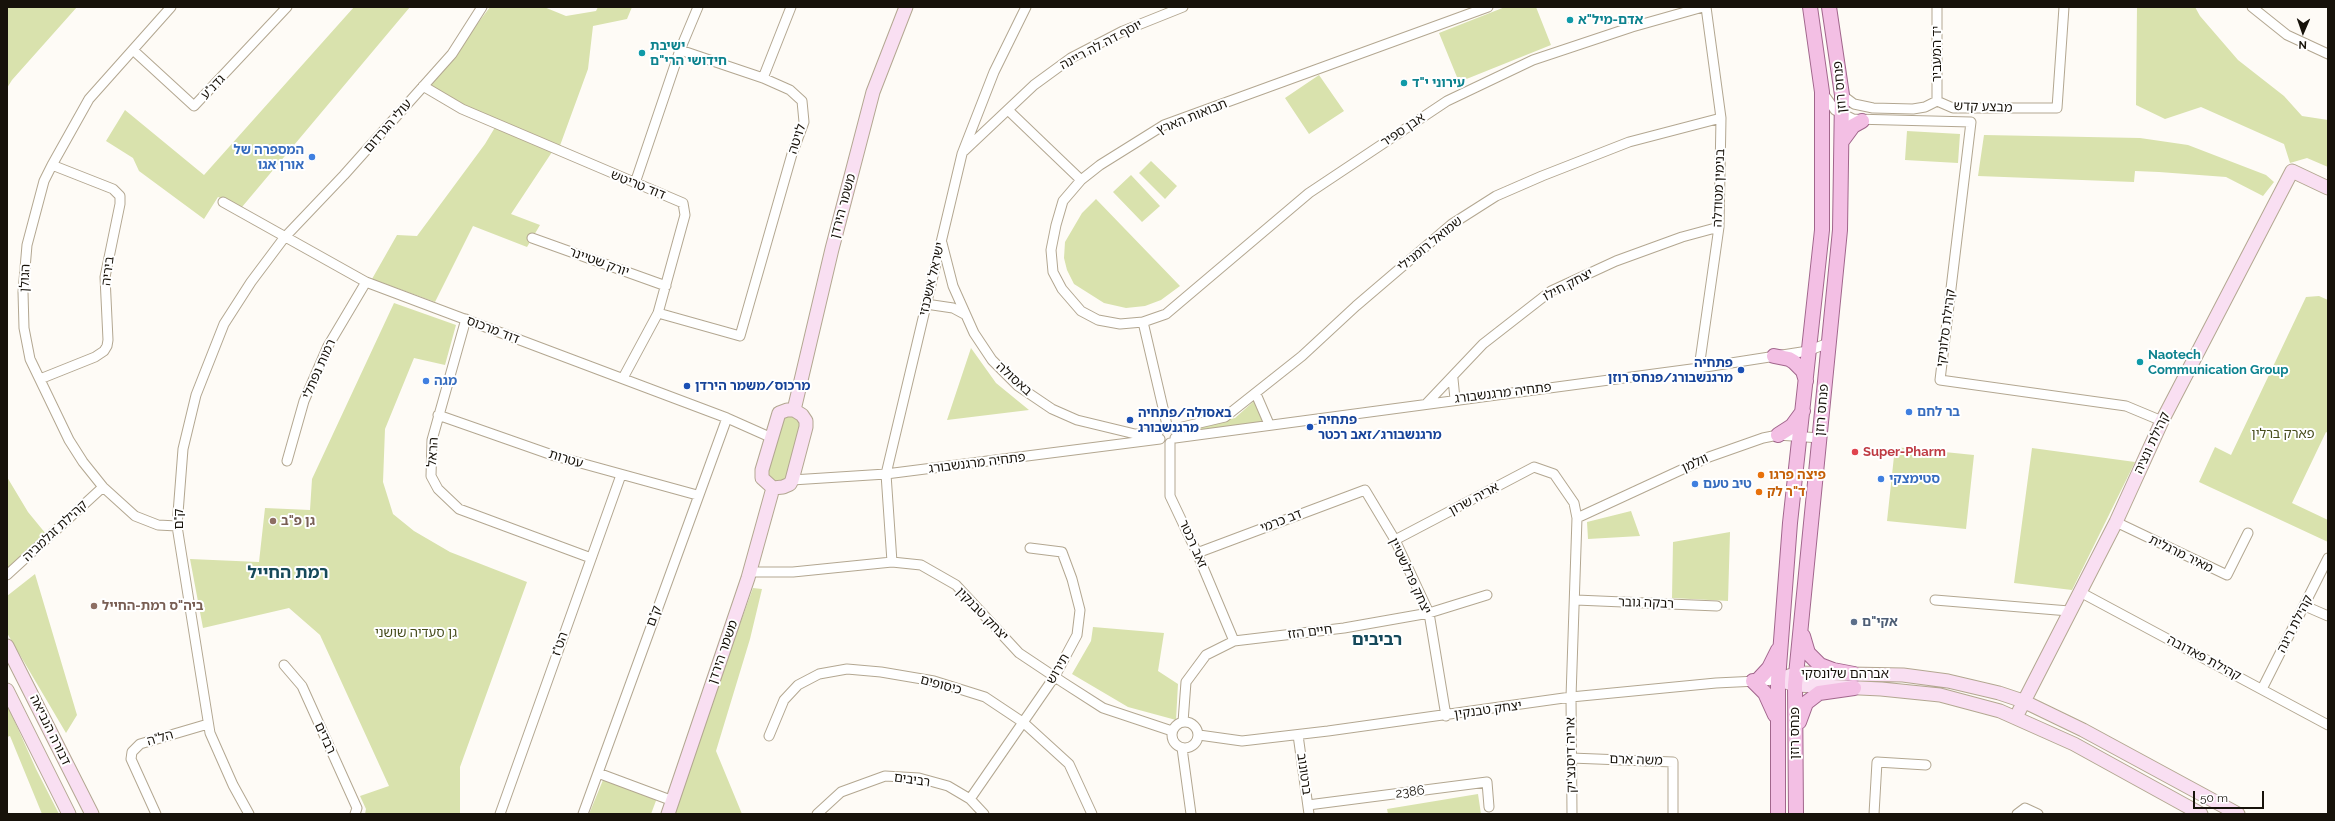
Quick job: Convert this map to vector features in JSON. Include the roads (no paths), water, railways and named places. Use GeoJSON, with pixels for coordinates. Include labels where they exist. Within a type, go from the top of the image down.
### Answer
{"type":"FeatureCollection","features":[{"type":"Feature","properties":{"kind":"main road","name":"פנחס רוזן"},"geometry":{"type":"LineString","coordinates":[[1778,814],[1778,680],[1790,524],[1804,410],[1808,351],[1822,230],[1822,92],[1810,7]]}},
{"type":"Feature","properties":{"kind":"main road","name":"פנחס רוזן"},"geometry":{"type":"LineString","coordinates":[[1796,814],[1796,679],[1840,230],[1843,114],[1842,95],[1829,7]]}},
{"type":"Feature","properties":{"kind":"main road"},"geometry":{"type":"LineString","coordinates":[[1842,141],[1853,126],[1862,121]]}},
{"type":"Feature","properties":{"kind":"main road"},"geometry":{"type":"LineString","coordinates":[[1774,356],[1789,359],[1794,362],[1803,371],[1806,381]]}},
{"type":"Feature","properties":{"kind":"main road"},"geometry":{"type":"LineString","coordinates":[[1778,435],[1792,426],[1804,410]]}},
{"type":"Feature","properties":{"kind":"main road"},"geometry":{"type":"LineString","coordinates":[[1801,628],[1804,643],[1812,658],[1826,668],[1854,674]]}},
{"type":"Feature","properties":{"kind":"main road"},"geometry":{"type":"LineString","coordinates":[[1777,725],[1768,698],[1755,681],[1769,668],[1782,639]]}},
{"type":"Feature","properties":{"kind":"main road"},"geometry":{"type":"LineString","coordinates":[[1795,744],[1802,710],[1811,698],[1819,693],[1854,688]]}},
{"type":"Feature","properties":{"kind":"street","name":"הגולן"},"geometry":{"type":"LineString","coordinates":[[171,7],[89,99],[44,181],[27,245],[24,270],[24,328],[30,360],[69,440],[102,487],[135,516],[146,522],[177,526]]}},
{"type":"Feature","properties":{"kind":"street","name":"גדנ\"ע"},"geometry":{"type":"LineString","coordinates":[[133,50],[194,106],[287,7]]}},
{"type":"Feature","properties":{"kind":"street","name":"עולי הגרדום"},"geometry":{"type":"LineString","coordinates":[[284,238],[344,175],[452,54],[482,7]]}},
{"type":"Feature","properties":{"kind":"street"},"geometry":{"type":"LineString","coordinates":[[635,184],[680,50],[698,7]]}},
{"type":"Feature","properties":{"kind":"street"},"geometry":{"type":"LineString","coordinates":[[763,78],[791,7]]}},
{"type":"Feature","properties":{"kind":"street","name":"משמר הירדן"},"geometry":{"type":"LineString","coordinates":[[794,410],[832,249],[873,92],[906,7]]}},
{"type":"Feature","properties":{"kind":"street","name":"ישראל אשכנזי"},"geometry":{"type":"LineString","coordinates":[[892,562],[886,474],[962,154],[994,72],[1026,7]]}},
{"type":"Feature","properties":{"kind":"street","name":"יוסף דה לה ריינה"},"geometry":{"type":"LineString","coordinates":[[962,154],[1034,85],[1071,58],[1123,31],[1183,7]]}},
{"type":"Feature","properties":{"kind":"street","name":"תבואות הארץ"},"geometry":{"type":"LineString","coordinates":[[1143,322],[1120,324],[1098,320],[1081,311],[1062,289],[1053,272],[1052,250],[1056,225],[1063,201],[1081,180],[1100,165],[1164,125],[1488,7]]}},
{"type":"Feature","properties":{"kind":"street","name":"בנימין מטודלה"},"geometry":{"type":"LineString","coordinates":[[1699,368],[1719,227],[1721,118],[1705,7]]}},
{"type":"Feature","properties":{"kind":"street","name":"אבן ספיר"},"geometry":{"type":"LineString","coordinates":[[1143,322],[1166,314],[1188,297],[1309,193],[1447,101],[1533,60],[1632,27],[1705,7]]}},
{"type":"Feature","properties":{"kind":"street","name":"יד המעביר"},"geometry":{"type":"LineString","coordinates":[[1937,7],[1937,101]]}},
{"type":"Feature","properties":{"kind":"street","name":"מבצע קדש"},"geometry":{"type":"LineString","coordinates":[[1842,95],[1854,104],[1874,108],[1913,109],[1925,107],[1937,101],[1953,108],[2057,108],[2064,7]]}},
{"type":"Feature","properties":{"kind":"street"},"geometry":{"type":"LineString","coordinates":[[2252,7],[2287,35],[2328,54]]}},
{"type":"Feature","properties":{"kind":"street","name":"לויטה"},"geometry":{"type":"LineString","coordinates":[[658,313],[740,336],[792,154],[804,122],[802,100],[790,90],[763,78],[680,50]]}},
{"type":"Feature","properties":{"kind":"street","name":"דוד טריטש"},"geometry":{"type":"LineString","coordinates":[[423,86],[462,109],[635,184],[683,203],[685,215],[658,313],[623,378]]}},
{"type":"Feature","properties":{"kind":"street","name":"מבצע קדש"},"geometry":{"type":"LineString","coordinates":[[1822,92],[1835,110],[1862,121],[1971,122]]}},
{"type":"Feature","properties":{"kind":"street"},"geometry":{"type":"LineString","coordinates":[[1008,110],[1081,180]]}},
{"type":"Feature","properties":{"kind":"street","name":"שמואל רומנילי"},"geometry":{"type":"LineString","coordinates":[[1172,434],[1225,417],[1256,394],[1302,356],[1356,306],[1441,234],[1496,196],[1542,176],[1629,142],[1721,118]]}},
{"type":"Feature","properties":{"kind":"street","name":"קהילת סלוניקי"},"geometry":{"type":"LineString","coordinates":[[1971,122],[1940,380],[2126,406],[2162,421]]}},
{"type":"Feature","properties":{"kind":"street","name":"ביריה"},"geometry":{"type":"LineString","coordinates":[[40,379],[95,357],[104,351],[107,346],[105,277],[120,204],[120,196],[112,189],[52,165]]}},
{"type":"Feature","properties":{"kind":"street","name":"קהילת ונציה"},"geometry":{"type":"LineString","coordinates":[[2016,717],[2069,611],[2116,522],[2162,421],[2292,171],[2328,188]]}},
{"type":"Feature","properties":{"kind":"street","name":"דוד מרכוס"},"geometry":{"type":"LineString","coordinates":[[223,202],[284,238],[366,282],[623,378],[727,418],[772,438]]}},
{"type":"Feature","properties":{"kind":"street","name":"יצחק חילו"},"geometry":{"type":"LineString","coordinates":[[1427,403],[1452,379],[1483,344],[1551,291],[1616,261],[1682,237],[1719,227]]}},
{"type":"Feature","properties":{"kind":"street","name":"ק\"ם"},"geometry":{"type":"LineString","coordinates":[[249,814],[233,785],[210,733],[177,526],[183,449],[196,395],[208,360],[224,324],[284,238]]}},
{"type":"Feature","properties":{"kind":"street","name":"יורק שטיינר"},"geometry":{"type":"LineString","coordinates":[[532,238],[666,286]]}},
{"type":"Feature","properties":{"kind":"street","name":"באסולה"},"geometry":{"type":"LineString","coordinates":[[941,241],[953,286],[974,333],[992,360],[1018,386],[1052,409],[1077,420],[1135,434],[1159,436]]}},
{"type":"Feature","properties":{"kind":"street","name":"רמות נפתלי"},"geometry":{"type":"LineString","coordinates":[[287,462],[304,401],[325,353],[366,282]]}},
{"type":"Feature","properties":{"kind":"street"},"geometry":{"type":"LineString","coordinates":[[926,304],[953,308],[966,315]]}},
{"type":"Feature","properties":{"kind":"street","name":"הראל"},"geometry":{"type":"LineString","coordinates":[[466,319],[432,440],[431,476],[438,489],[459,509],[591,558]]}},
{"type":"Feature","properties":{"kind":"street","name":"זאב רכטר"},"geometry":{"type":"LineString","coordinates":[[1143,322],[1172,434],[1170,496],[1198,553],[1234,641]]}},
{"type":"Feature","properties":{"kind":"street","name":"פתחיה מרגנשבורג"},"geometry":{"type":"LineString","coordinates":[[1172,434],[1269,424],[1699,368],[1808,351],[1828,343]]}},
{"type":"Feature","properties":{"kind":"street"},"geometry":{"type":"LineString","coordinates":[[1452,379],[1455,399]]}},
{"type":"Feature","properties":{"kind":"street"},"geometry":{"type":"LineString","coordinates":[[1256,394],[1269,424]]}},
{"type":"Feature","properties":{"kind":"street"},"geometry":{"type":"LineString","coordinates":[[794,410],[802,415],[806,421],[806,427],[792,480],[790,484],[783,487],[773,488],[766,484],[762,478],[762,474],[779,413],[794,410]]}},
{"type":"Feature","properties":{"kind":"street","name":"עטרות"},"geometry":{"type":"LineString","coordinates":[[438,415],[555,456],[697,495]]}},
{"type":"Feature","properties":{"kind":"street","name":"ק\"ם"},"geometry":{"type":"LineString","coordinates":[[583,814],[697,495],[727,418]]}},
{"type":"Feature","properties":{"kind":"street"},"geometry":{"type":"LineString","coordinates":[[1162,426],[1172,434],[1159,436],[1162,426]]}},
{"type":"Feature","properties":{"kind":"street","name":"וולמן"},"geometry":{"type":"LineString","coordinates":[[1577,518],[1708,457],[1763,438],[1778,435],[1820,438]]}},
{"type":"Feature","properties":{"kind":"street","name":"פתחיה מרגנשבורג"},"geometry":{"type":"LineString","coordinates":[[792,480],[886,474],[1159,436]]}},
{"type":"Feature","properties":{"kind":"street","name":"אריה שרון"},"geometry":{"type":"LineString","coordinates":[[1395,540],[1534,467],[1554,474],[1574,503],[1577,518]]}},
{"type":"Feature","properties":{"kind":"street","name":"הט\"ז"},"geometry":{"type":"LineString","coordinates":[[500,814],[621,475]]}},
{"type":"Feature","properties":{"kind":"street","name":"קהילת זגלמביה"},"geometry":{"type":"LineString","coordinates":[[7,575],[102,487]]}},
{"type":"Feature","properties":{"kind":"street","name":"משמר הירדן"},"geometry":{"type":"LineString","coordinates":[[668,814],[750,572],[773,488]]}},
{"type":"Feature","properties":{"kind":"street","name":"דב כרמי"},"geometry":{"type":"LineString","coordinates":[[1198,553],[1365,490]]}},
{"type":"Feature","properties":{"kind":"street","name":"יצחק פרלשטיין"},"geometry":{"type":"LineString","coordinates":[[1365,490],[1395,540],[1429,613],[1446,716]]}},
{"type":"Feature","properties":{"kind":"street"},"geometry":{"type":"LineString","coordinates":[[1571,697],[1576,600],[1577,518]]}},
{"type":"Feature","properties":{"kind":"street","name":"מאיר מרגלית"},"geometry":{"type":"LineString","coordinates":[[2116,522],[2227,575],[2248,533]]}},
{"type":"Feature","properties":{"kind":"street","name":"תירוש"},"geometry":{"type":"LineString","coordinates":[[970,799],[1024,723],[1055,676],[1077,635],[1080,610],[1072,579],[1062,552],[1030,548]]}},
{"type":"Feature","properties":{"kind":"street","name":"קהילת ריגה"},"geometry":{"type":"LineString","coordinates":[[2262,689],[2328,558]]}},
{"type":"Feature","properties":{"kind":"street","name":"יצחק טבנקין"},"geometry":{"type":"LineString","coordinates":[[750,572],[793,572],[892,562],[921,565],[956,586],[1018,653],[1103,708],[1172,731]]}},
{"type":"Feature","properties":{"kind":"street","name":"קהילת פאדובה"},"geometry":{"type":"LineString","coordinates":[[2080,592],[2328,724]]}},
{"type":"Feature","properties":{"kind":"street","name":"חיים הזז"},"geometry":{"type":"LineString","coordinates":[[1183,722],[1186,682],[1206,655],[1234,641],[1344,628],[1429,613],[1487,595]]}},
{"type":"Feature","properties":{"kind":"street","name":"רבקה גובר"},"geometry":{"type":"LineString","coordinates":[[1576,600],[1717,606]]}},
{"type":"Feature","properties":{"kind":"street"},"geometry":{"type":"LineString","coordinates":[[1935,600],[2069,611]]}},
{"type":"Feature","properties":{"kind":"street"},"geometry":{"type":"LineString","coordinates":[[2305,606],[2328,616]]}},
{"type":"Feature","properties":{"kind":"street","name":"דבורה הנביאה"},"geometry":{"type":"LineString","coordinates":[[7,646],[92,814]]}},
{"type":"Feature","properties":{"kind":"street","name":"רבדים"},"geometry":{"type":"LineString","coordinates":[[284,665],[302,686],[358,808],[355,814]]}},
{"type":"Feature","properties":{"kind":"street","name":"כיסופים"},"geometry":{"type":"LineString","coordinates":[[769,736],[784,700],[798,685],[819,674],[847,669],[881,672],[934,681],[985,697],[1024,723],[1069,764],[1092,814]]}},
{"type":"Feature","properties":{"kind":"street","name":"אברהם שלונסקי"},"geometry":{"type":"LineString","coordinates":[[1778,680],[1854,674],[1903,675],[1948,681],[2023,701],[2083,730],[2238,814]]}},
{"type":"Feature","properties":{"kind":"street","name":"אברהם שלונסקי"},"geometry":{"type":"LineString","coordinates":[[1796,679],[1854,688],[1940,695],[1972,702],[2016,717],[2074,744],[2201,814]]}},
{"type":"Feature","properties":{"kind":"street","name":"יצחק טבנקין"},"geometry":{"type":"LineString","coordinates":[[1199,735],[1242,741],[1446,716],[1571,697],[1778,680]]}},
{"type":"Feature","properties":{"kind":"street","name":"דבורה הנביאה"},"geometry":{"type":"LineString","coordinates":[[7,690],[69,814]]}},
{"type":"Feature","properties":{"kind":"street","name":"אריה דיסנצ'יק"},"geometry":{"type":"LineString","coordinates":[[1571,697],[1572,814]]}},
{"type":"Feature","properties":{"kind":"street"},"geometry":{"type":"LineString","coordinates":[[1182,748],[1193,746],[1199,735],[1192,724],[1183,722],[1176,725],[1172,731],[1172,740],[1182,748],[1191,814]]}},
{"type":"Feature","properties":{"kind":"street","name":"הל\"ה"},"geometry":{"type":"LineString","coordinates":[[156,814],[132,759],[132,752],[140,744],[208,724]]}},
{"type":"Feature","properties":{"kind":"street","name":"ברטונוב"},"geometry":{"type":"LineString","coordinates":[[1298,735],[1309,810]]}},
{"type":"Feature","properties":{"kind":"street","name":"משה ארם"},"geometry":{"type":"LineString","coordinates":[[1571,758],[1673,762],[1673,814]]}},
{"type":"Feature","properties":{"kind":"street"},"geometry":{"type":"LineString","coordinates":[[1874,814],[1877,762],[1926,766]]}},
{"type":"Feature","properties":{"kind":"street"},"geometry":{"type":"LineString","coordinates":[[598,773],[673,801]]}},
{"type":"Feature","properties":{"kind":"street","name":"רביבים"},"geometry":{"type":"LineString","coordinates":[[817,814],[841,792],[885,776],[926,780],[948,786],[970,799],[984,814]]}},
{"type":"Feature","properties":{"kind":"street","name":"2386"},"geometry":{"type":"LineString","coordinates":[[1309,810],[1487,782],[1489,807]]}},
{"type":"Feature","properties":{"kind":"street"},"geometry":{"type":"LineString","coordinates":[[2017,814],[2025,808],[2038,814]]}},
{"type":"Feature","properties":{"kind":"place","name":"אדם-מיל\"א"},"geometry":{"type":"Point","coordinates":[1570,20]}},
{"type":"Feature","properties":{"kind":"place","name":"ישיבת חידושי הרי\"ם"},"geometry":{"type":"Point","coordinates":[642,53]}},
{"type":"Feature","properties":{"kind":"place","name":"עירוני י\"ד"},"geometry":{"type":"Point","coordinates":[1404,83]}},
{"type":"Feature","properties":{"kind":"place","name":"המספרה של אורן אגו"},"geometry":{"type":"Point","coordinates":[312,157]}},
{"type":"Feature","properties":{"kind":"place","name":"Naotech Communication Group"},"geometry":{"type":"Point","coordinates":[2140,362]}},
{"type":"Feature","properties":{"kind":"place","name":"פתחיה מרגנשבורג/פנחס רוזן"},"geometry":{"type":"Point","coordinates":[1741,370]}},
{"type":"Feature","properties":{"kind":"place","name":"מגה"},"geometry":{"type":"Point","coordinates":[426,381]}},
{"type":"Feature","properties":{"kind":"place","name":"מרכוס/משמר הירדן"},"geometry":{"type":"Point","coordinates":[687,386]}},
{"type":"Feature","properties":{"kind":"place","name":"בר לחם"},"geometry":{"type":"Point","coordinates":[1909,412]}},
{"type":"Feature","properties":{"kind":"place","name":"באסולה/פתחיה מרגנשבורג"},"geometry":{"type":"Point","coordinates":[1130,420]}},
{"type":"Feature","properties":{"kind":"place","name":"פתחיה מרגנשבורג/זאב רכטר"},"geometry":{"type":"Point","coordinates":[1310,427]}},
{"type":"Feature","properties":{"kind":"place","name":"Super-Pharm"},"geometry":{"type":"Point","coordinates":[1855,452]}},
{"type":"Feature","properties":{"kind":"place","name":"פיצה פרגו"},"geometry":{"type":"Point","coordinates":[1761,475]}},
{"type":"Feature","properties":{"kind":"place","name":"סטימצקי"},"geometry":{"type":"Point","coordinates":[1881,479]}},
{"type":"Feature","properties":{"kind":"place","name":"טיב טעם"},"geometry":{"type":"Point","coordinates":[1695,484]}},
{"type":"Feature","properties":{"kind":"place","name":"ד\"ר לק"},"geometry":{"type":"Point","coordinates":[1759,492]}},
{"type":"Feature","properties":{"kind":"place","name":"גן פ\"ב"},"geometry":{"type":"Point","coordinates":[273,521]}},
{"type":"Feature","properties":{"kind":"place","name":"ביה\"ס רמת-החייל"},"geometry":{"type":"Point","coordinates":[94,606]}},
{"type":"Feature","properties":{"kind":"place","name":"אקי\"ם"},"geometry":{"type":"Point","coordinates":[1854,622]}},
{"type":"Feature","properties":{"kind":"district","name":"רמת החייל"},"geometry":{"type":"Point","coordinates":[288,573]}},
{"type":"Feature","properties":{"kind":"district","name":"רביבים"},"geometry":{"type":"Point","coordinates":[1377,640]}},
{"type":"Feature","properties":{"kind":"park label","name":"פארק ברלין"},"geometry":{"type":"Point","coordinates":[2283,434]}},
{"type":"Feature","properties":{"kind":"park label","name":"גן סעדיה שושני"},"geometry":{"type":"Point","coordinates":[416,633]}}]}
